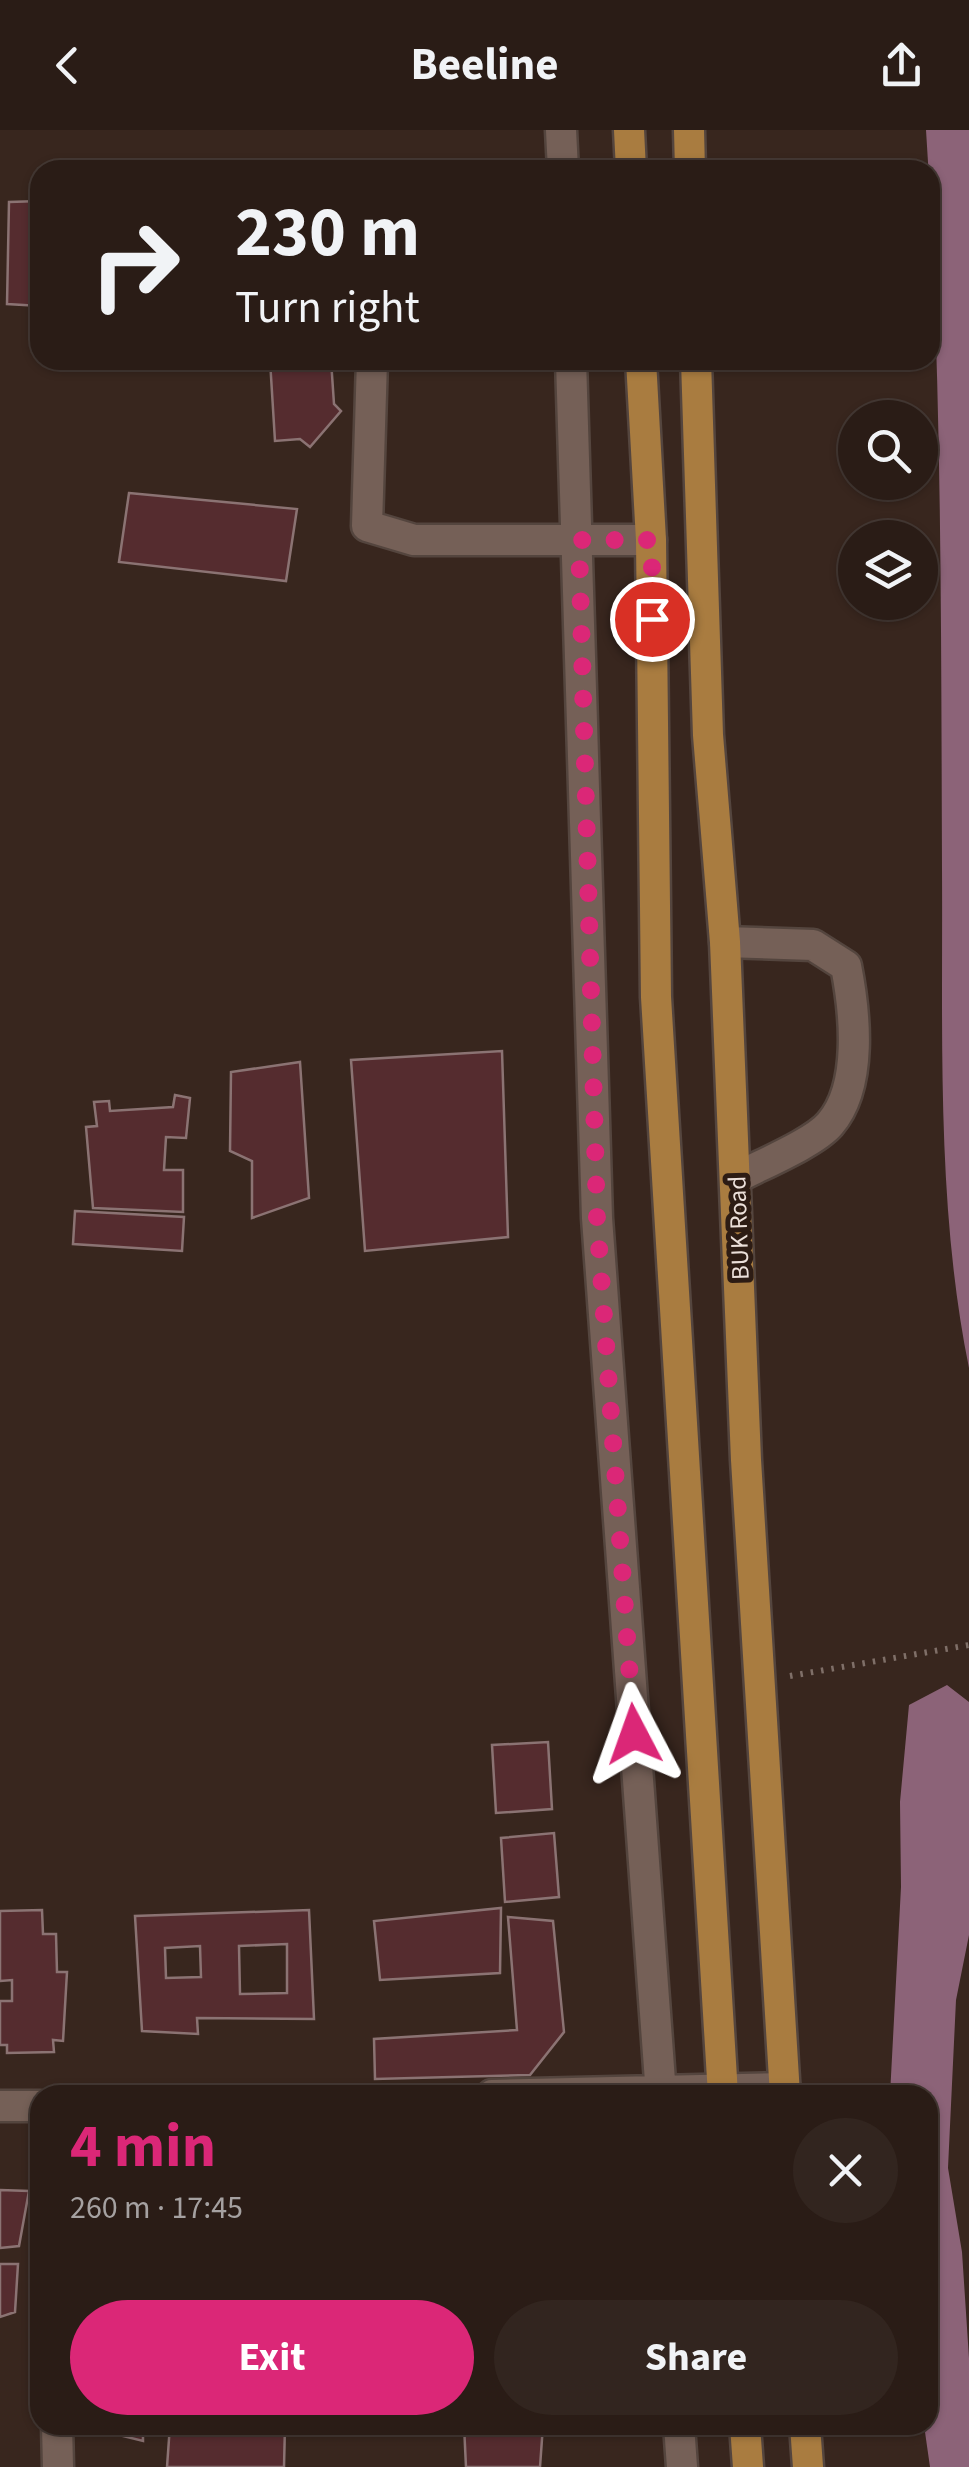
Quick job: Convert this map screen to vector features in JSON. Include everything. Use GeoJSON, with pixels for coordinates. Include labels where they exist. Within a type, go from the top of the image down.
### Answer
{"type":"FeatureCollection","features":[{"type":"Feature","properties":{"kind":"main road"},"geometry":{"type":"LineString","coordinates":[[628,130],[630,160]]}},
{"type":"Feature","properties":{"kind":"main road"},"geometry":{"type":"LineString","coordinates":[[688,130],[690,160]]}},
{"type":"Feature","properties":{"kind":"main road"},"geometry":{"type":"LineString","coordinates":[[643,370],[652,540],[656,998],[723,2085]]}},
{"type":"Feature","properties":{"kind":"main road","name":"BUK Road"},"geometry":{"type":"LineString","coordinates":[[696,370],[708,735],[725,942],[759,1682],[785,2085]]}},
{"type":"Feature","properties":{"kind":"main road"},"geometry":{"type":"LineString","coordinates":[[746,2435],[748,2467]]}},
{"type":"Feature","properties":{"kind":"main road"},"geometry":{"type":"LineString","coordinates":[[806,2435],[808,2467]]}},
{"type":"Feature","properties":{"kind":"street"},"geometry":{"type":"LineString","coordinates":[[562,130],[563,160]]}},
{"type":"Feature","properties":{"kind":"street"},"geometry":{"type":"LineString","coordinates":[[372,370],[367,526],[414,540],[652,540]]}},
{"type":"Feature","properties":{"kind":"street"},"geometry":{"type":"LineString","coordinates":[[571,370],[597,1218],[660,2085]]}},
{"type":"Feature","properties":{"kind":"street"},"geometry":{"type":"LineString","coordinates":[[725,942],[813,945],[846,966],[857,1020],[845,1098],[829,1126],[736,1178]]}},
{"type":"Feature","properties":{"kind":"street"},"geometry":{"type":"LineString","coordinates":[[0,2106],[30,2106]]}},
{"type":"Feature","properties":{"kind":"street"},"geometry":{"type":"LineString","coordinates":[[58,2435],[58,2467]]}},
{"type":"Feature","properties":{"kind":"street"},"geometry":{"type":"LineString","coordinates":[[680,2435],[682,2467]]}},
{"type":"Feature","properties":{"kind":"path"},"geometry":{"type":"LineString","coordinates":[[759,1682],[969,1645]]}},
{"type":"Feature","properties":{"kind":"shaded area"},"geometry":{"type":"Polygon","coordinates":[[[926,130],[969,130],[969,1368],[951,1245],[942,1057],[937,370],[940,370],[940,160],[927,160],[926,130]]]}},
{"type":"Feature","properties":{"kind":"shaded area"},"geometry":{"type":"Polygon","coordinates":[[[947,1685],[969,1702],[969,1935],[956,2000],[948,2168],[962,2252],[969,2358],[969,2467],[930,2467],[925,2435],[938,2435],[938,2085],[891,2085],[901,1887],[900,1802],[909,1705],[947,1685]]]}},
{"type":"Feature","properties":{"kind":"building"},"geometry":{"type":"Polygon","coordinates":[[[30,201],[30,305],[7,304],[9,202],[30,201]]]}},
{"type":"Feature","properties":{"kind":"building"},"geometry":{"type":"Polygon","coordinates":[[[271,370],[332,370],[334,404],[341,411],[310,447],[300,439],[275,441],[271,370]]]}},
{"type":"Feature","properties":{"kind":"building"},"geometry":{"type":"Polygon","coordinates":[[[129,493],[297,509],[286,581],[119,562],[129,493]]]}},
{"type":"Feature","properties":{"kind":"building"},"geometry":{"type":"Polygon","coordinates":[[[502,1051],[508,1237],[365,1251],[351,1060],[502,1051]]]}},
{"type":"Feature","properties":{"kind":"building"},"geometry":{"type":"Polygon","coordinates":[[[300,1062],[309,1198],[252,1218],[252,1161],[230,1151],[231,1072],[300,1062]]]}},
{"type":"Feature","properties":{"kind":"building"},"geometry":{"type":"Polygon","coordinates":[[[175,1095],[190,1098],[186,1138],[166,1137],[164,1170],[183,1170],[183,1212],[93,1208],[86,1127],[97,1126],[94,1102],[109,1101],[110,1111],[173,1107],[175,1095]]]}},
{"type":"Feature","properties":{"kind":"building"},"geometry":{"type":"Polygon","coordinates":[[[75,1211],[184,1217],[182,1251],[73,1244],[75,1211]]]}},
{"type":"Feature","properties":{"kind":"building"},"geometry":{"type":"Polygon","coordinates":[[[548,1742],[552,1809],[496,1813],[492,1745],[548,1742]]]}},
{"type":"Feature","properties":{"kind":"building"},"geometry":{"type":"Polygon","coordinates":[[[554,1833],[559,1897],[505,1902],[501,1838],[554,1833]]]}},
{"type":"Feature","properties":{"kind":"building"},"geometry":{"type":"Polygon","coordinates":[[[501,1908],[500,1973],[380,1980],[374,1921],[501,1908]]]}},
{"type":"Feature","properties":{"kind":"building"},"geometry":{"type":"Polygon","coordinates":[[[42,1910],[43,1934],[56,1934],[57,1972],[67,1972],[63,2041],[53,2040],[54,2052],[7,2053],[7,2045],[0,2045],[0,2001],[12,2001],[12,1980],[0,1981],[0,1911],[42,1910]]]}},
{"type":"Feature","properties":{"kind":"building"},"geometry":{"type":"Polygon","coordinates":[[[309,1910],[314,2019],[197,2018],[198,2034],[142,2031],[135,1916],[309,1910]],[[287,1944],[239,1946],[240,1994],[287,1993],[287,1944]],[[200,1946],[165,1948],[166,1978],[201,1977],[200,1946]]]}},
{"type":"Feature","properties":{"kind":"building"},"geometry":{"type":"Polygon","coordinates":[[[508,1917],[553,1921],[564,2032],[530,2075],[375,2079],[374,2039],[517,2030],[508,1917]]]}},
{"type":"Feature","properties":{"kind":"building"},"geometry":{"type":"Polygon","coordinates":[[[0,2190],[29,2191],[19,2246],[0,2248],[0,2190]]]}},
{"type":"Feature","properties":{"kind":"building"},"geometry":{"type":"Polygon","coordinates":[[[0,2264],[18,2264],[15,2312],[0,2317],[0,2264]]]}},
{"type":"Feature","properties":{"kind":"building"},"geometry":{"type":"Polygon","coordinates":[[[119,2435],[143,2435],[143,2441],[119,2435]]]}},
{"type":"Feature","properties":{"kind":"building"},"geometry":{"type":"Polygon","coordinates":[[[169,2435],[285,2435],[284,2467],[167,2467],[169,2435]]]}},
{"type":"Feature","properties":{"kind":"building"},"geometry":{"type":"Polygon","coordinates":[[[464,2435],[542,2435],[540,2467],[466,2467],[464,2435]]]}},
{"type":"Feature","properties":{"kind":"route"},"geometry":{"type":"LineString","coordinates":[[634,1734],[597,1218],[579,540],[652,540],[652,619]]}}]}
